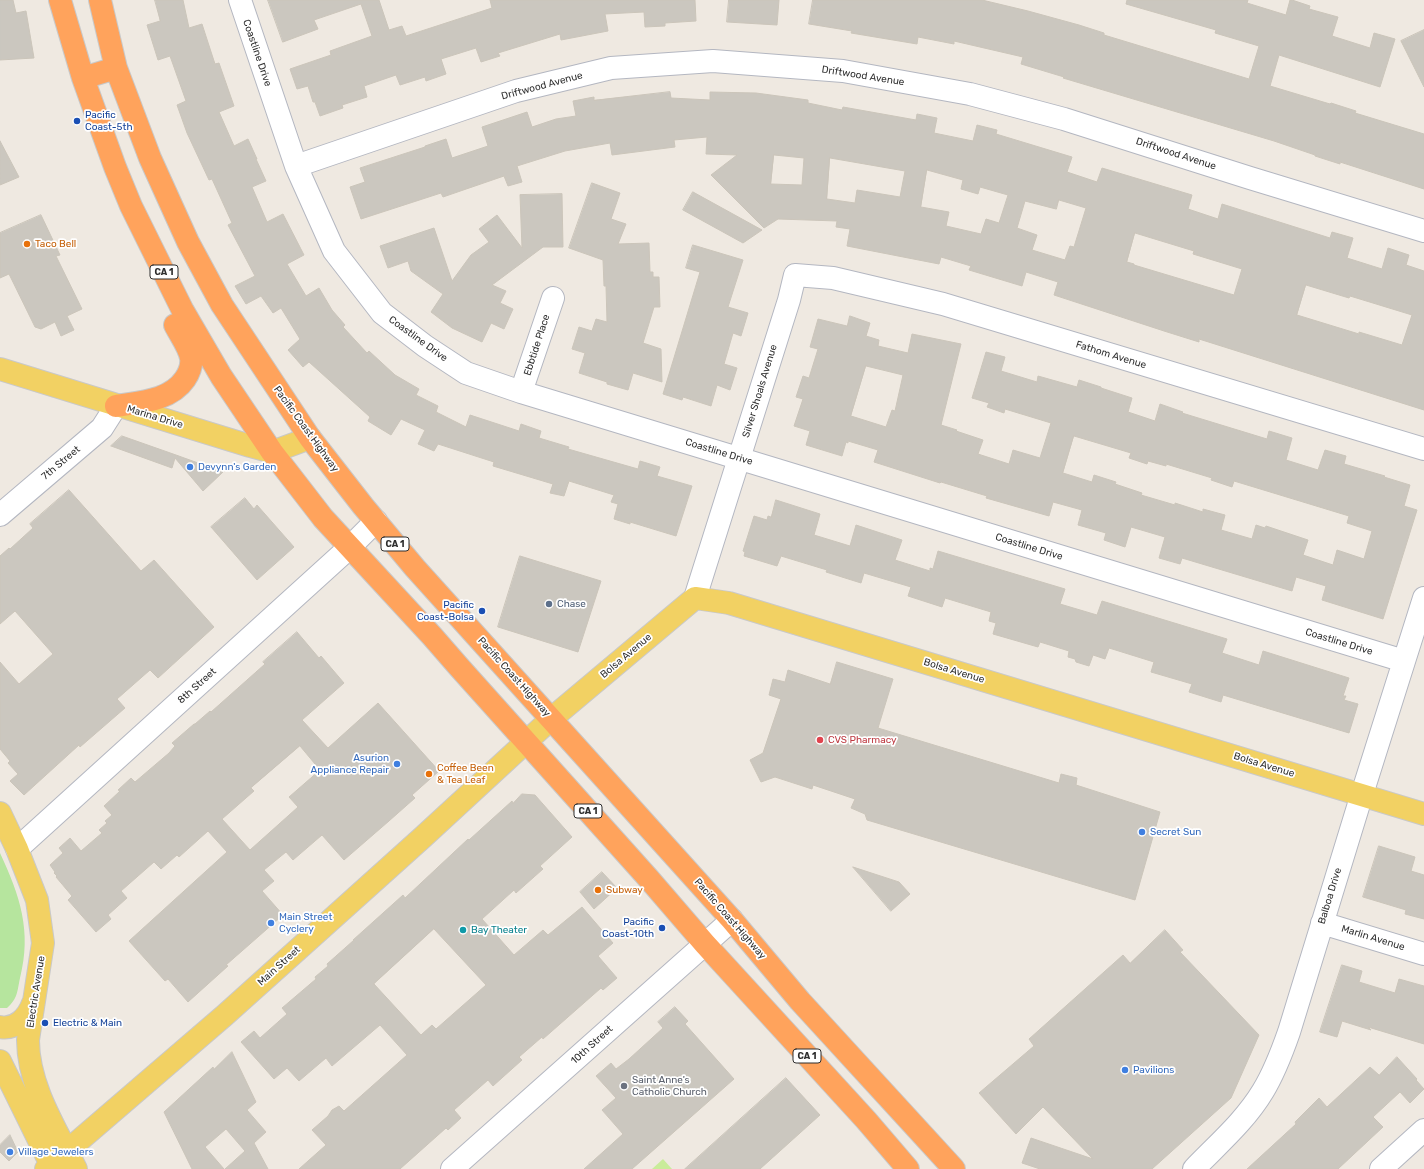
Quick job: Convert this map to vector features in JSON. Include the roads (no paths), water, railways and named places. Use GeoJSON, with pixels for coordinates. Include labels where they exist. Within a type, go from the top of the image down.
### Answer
{"type":"FeatureCollection","features":[{"type":"Feature","properties":{"kind":"highway","name":"CA 1"},"geometry":{"type":"LineString","coordinates":[[60,0],[83,78],[114,167],[131,206],[182,310],[221,376],[272,452],[323,518],[432,636],[649,879],[705,944],[866,1120],[908,1169]]}},
{"type":"Feature","properties":{"kind":"highway","name":"Pacific Coast Highway"},"geometry":{"type":"LineString","coordinates":[[100,0],[116,68],[150,158],[188,242],[222,305],[310,438],[376,521],[416,568],[732,920],[800,1001],[954,1169]]}},
{"type":"Feature","properties":{"kind":"highway"},"geometry":{"type":"LineString","coordinates":[[83,78],[116,68]]}},
{"type":"Feature","properties":{"kind":"highway"},"geometry":{"type":"LineString","coordinates":[[116,406],[157,399],[172,392],[182,383],[188,374],[191,358],[189,351],[131,237],[131,206]]}},
{"type":"Feature","properties":{"kind":"main road","name":"Marina Drive"},"geometry":{"type":"LineString","coordinates":[[0,369],[116,406],[272,452]]}},
{"type":"Feature","properties":{"kind":"main road"},"geometry":{"type":"LineString","coordinates":[[272,452],[310,438]]}},
{"type":"Feature","properties":{"kind":"main road","name":"Bolsa Avenue"},"geometry":{"type":"LineString","coordinates":[[526,742],[551,719],[695,598],[719,600],[736,605],[1424,814]]}},
{"type":"Feature","properties":{"kind":"main road","name":"Main Street"},"geometry":{"type":"LineString","coordinates":[[59,1165],[423,837],[526,742]]}},
{"type":"Feature","properties":{"kind":"main road","name":"Electric Avenue"},"geometry":{"type":"LineString","coordinates":[[0,813],[17,849],[37,900],[43,943],[28,1040],[28,1054],[59,1165]]}},
{"type":"Feature","properties":{"kind":"main road"},"geometry":{"type":"LineString","coordinates":[[0,1027],[12,1027],[22,1021],[29,1012],[34,1000]]}},
{"type":"Feature","properties":{"kind":"main road"},"geometry":{"type":"LineString","coordinates":[[0,1061],[59,1165]]}},
{"type":"Feature","properties":{"kind":"street","name":"Coastline Drive"},"geometry":{"type":"LineString","coordinates":[[240,0],[296,166],[334,251],[382,313],[424,346],[466,373],[522,392],[1404,661]]}},
{"type":"Feature","properties":{"kind":"street","name":"Driftwood Avenue"},"geometry":{"type":"LineString","coordinates":[[296,166],[516,91],[611,68],[713,61],[843,72],[970,94],[1064,119],[1424,231]]}},
{"type":"Feature","properties":{"kind":"street","name":"Fathom Avenue"},"geometry":{"type":"LineString","coordinates":[[795,274],[832,278],[943,304],[1424,449]]}},
{"type":"Feature","properties":{"kind":"street","name":"Silver Shoals Avenue"},"geometry":{"type":"LineString","coordinates":[[695,598],[789,300],[795,274]]}},
{"type":"Feature","properties":{"kind":"street","name":"Ebbtide Place"},"geometry":{"type":"LineString","coordinates":[[522,392],[553,298]]}},
{"type":"Feature","properties":{"kind":"street","name":"7th Street"},"geometry":{"type":"LineString","coordinates":[[0,514],[102,428],[116,406]]}},
{"type":"Feature","properties":{"kind":"street","name":"8th Street"},"geometry":{"type":"LineString","coordinates":[[17,849],[350,547],[376,521]]}},
{"type":"Feature","properties":{"kind":"street","name":"Balboa Drive"},"geometry":{"type":"LineString","coordinates":[[1194,1169],[1247,1114],[1263,1091],[1278,1061],[1289,1032],[1424,598]]}},
{"type":"Feature","properties":{"kind":"street","name":"10th Street"},"geometry":{"type":"LineString","coordinates":[[452,1169],[732,920]]}},
{"type":"Feature","properties":{"kind":"street","name":"Marlin Avenue"},"geometry":{"type":"LineString","coordinates":[[1322,923],[1424,954]]}},
{"type":"Feature","properties":{"kind":"street"},"geometry":{"type":"LineString","coordinates":[[1381,1169],[1424,1130]]}},
{"type":"Feature","properties":{"kind":"place","name":"Pacific Coast-5th"},"geometry":{"type":"Point","coordinates":[77,121]}},
{"type":"Feature","properties":{"kind":"place","name":"Taco Bell"},"geometry":{"type":"Point","coordinates":[27,244]}},
{"type":"Feature","properties":{"kind":"place","name":"Devynn's Garden"},"geometry":{"type":"Point","coordinates":[190,467]}},
{"type":"Feature","properties":{"kind":"place","name":"Chase"},"geometry":{"type":"Point","coordinates":[549,604]}},
{"type":"Feature","properties":{"kind":"place","name":"Pacific Coast-Bolsa"},"geometry":{"type":"Point","coordinates":[482,611]}},
{"type":"Feature","properties":{"kind":"place","name":"CVS Pharmacy"},"geometry":{"type":"Point","coordinates":[820,740]}},
{"type":"Feature","properties":{"kind":"place","name":"Asurion Appliance Repair"},"geometry":{"type":"Point","coordinates":[397,764]}},
{"type":"Feature","properties":{"kind":"place","name":"Coffee Been & Tea Leaf"},"geometry":{"type":"Point","coordinates":[429,774]}},
{"type":"Feature","properties":{"kind":"place","name":"Secret Sun"},"geometry":{"type":"Point","coordinates":[1142,832]}},
{"type":"Feature","properties":{"kind":"place","name":"Subway"},"geometry":{"type":"Point","coordinates":[598,890]}},
{"type":"Feature","properties":{"kind":"place","name":"Main Street Cyclery"},"geometry":{"type":"Point","coordinates":[271,923]}},
{"type":"Feature","properties":{"kind":"place","name":"Pacific Coast-10th"},"geometry":{"type":"Point","coordinates":[662,928]}},
{"type":"Feature","properties":{"kind":"place","name":"Bay Theater"},"geometry":{"type":"Point","coordinates":[463,930]}},
{"type":"Feature","properties":{"kind":"place","name":"Electric & Main"},"geometry":{"type":"Point","coordinates":[45,1023]}},
{"type":"Feature","properties":{"kind":"place","name":"Pavilions"},"geometry":{"type":"Point","coordinates":[1125,1070]}},
{"type":"Feature","properties":{"kind":"place","name":"Saint Anne's Catholic Church"},"geometry":{"type":"Point","coordinates":[624,1086]}},
{"type":"Feature","properties":{"kind":"place","name":"Village Jewelers"},"geometry":{"type":"Point","coordinates":[10,1152]}}]}
